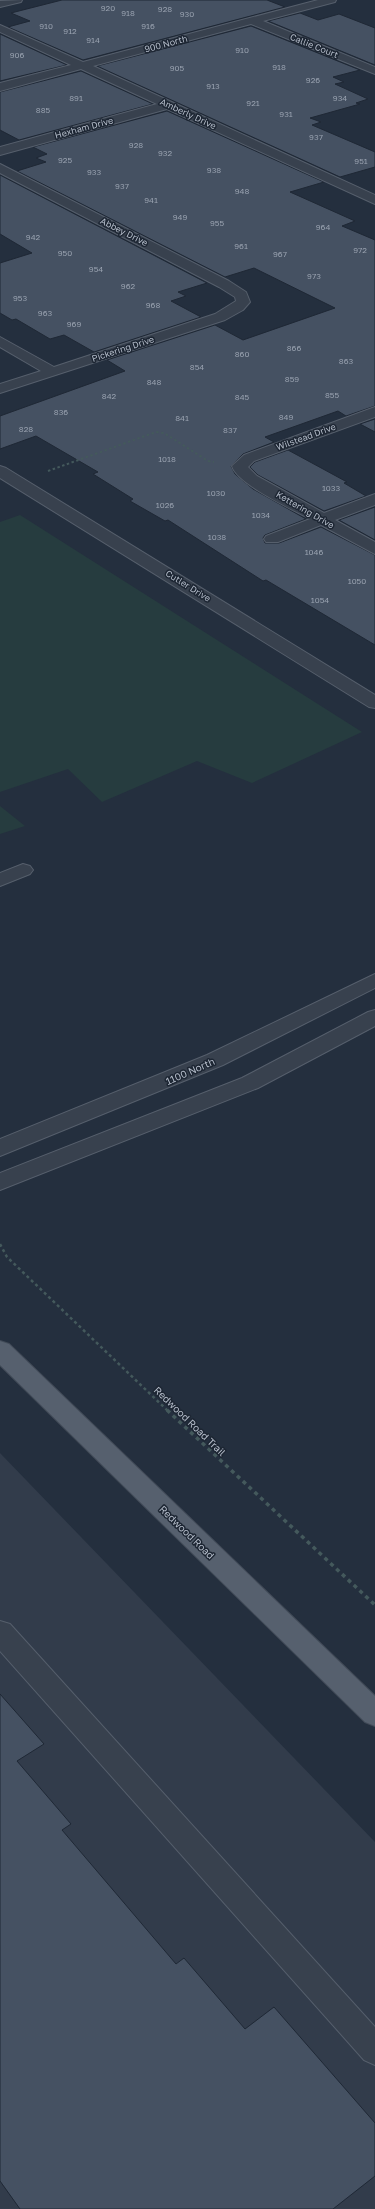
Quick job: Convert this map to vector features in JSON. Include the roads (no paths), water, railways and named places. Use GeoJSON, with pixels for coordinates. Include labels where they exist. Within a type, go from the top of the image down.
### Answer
{"type":"FeatureCollection","features":[{"type":"Feature","properties":{"kind":"main road","name":"Redwood Road"},"geometry":{"type":"LineString","coordinates":[[0,1350],[375,1714]]}},
{"type":"Feature","properties":{"kind":"street"},"geometry":{"type":"LineString","coordinates":[[0,4],[17,0]]}},
{"type":"Feature","properties":{"kind":"street","name":"900 North"},"geometry":{"type":"LineString","coordinates":[[0,87],[331,0]]}},
{"type":"Feature","properties":{"kind":"street","name":"Callie Court"},"geometry":{"type":"LineString","coordinates":[[253,20],[375,71]]}},
{"type":"Feature","properties":{"kind":"street","name":"Amberly Drive"},"geometry":{"type":"LineString","coordinates":[[0,28],[375,200]]}},
{"type":"Feature","properties":{"kind":"street"},"geometry":{"type":"LineString","coordinates":[[0,41],[19,37]]}},
{"type":"Feature","properties":{"kind":"street","name":"Hexham Drive"},"geometry":{"type":"LineString","coordinates":[[0,151],[168,105]]}},
{"type":"Feature","properties":{"kind":"street","name":"Abbey Drive"},"geometry":{"type":"LineString","coordinates":[[0,168],[224,284],[240,295],[243,302]]}},
{"type":"Feature","properties":{"kind":"street","name":"Pickering Drive"},"geometry":{"type":"LineString","coordinates":[[0,389],[220,317],[238,308],[243,302]]}},
{"type":"Feature","properties":{"kind":"street"},"geometry":{"type":"LineString","coordinates":[[0,341],[53,372]]}},
{"type":"Feature","properties":{"kind":"street","name":"Wilstead Drive"},"geometry":{"type":"LineString","coordinates":[[240,466],[243,461],[253,456],[375,412]]}},
{"type":"Feature","properties":{"kind":"street","name":"Kettering Drive"},"geometry":{"type":"LineString","coordinates":[[240,466],[241,470],[251,479],[375,550]]}},
{"type":"Feature","properties":{"kind":"street","name":"Cutler Drive"},"geometry":{"type":"LineString","coordinates":[[0,471],[375,703]]}},
{"type":"Feature","properties":{"kind":"street"},"geometry":{"type":"LineString","coordinates":[[272,539],[375,499]]}},
{"type":"Feature","properties":{"kind":"street"},"geometry":{"type":"LineString","coordinates":[[0,880],[23,870]]}},
{"type":"Feature","properties":{"kind":"street","name":"1100 North"},"geometry":{"type":"LineString","coordinates":[[0,1148],[215,1060],[375,980]]}},
{"type":"Feature","properties":{"kind":"street"},"geometry":{"type":"LineString","coordinates":[[0,1182],[250,1083],[375,1017]]}},
{"type":"Feature","properties":{"kind":"street"},"geometry":{"type":"LineString","coordinates":[[0,1632],[375,2050]]}}]}
